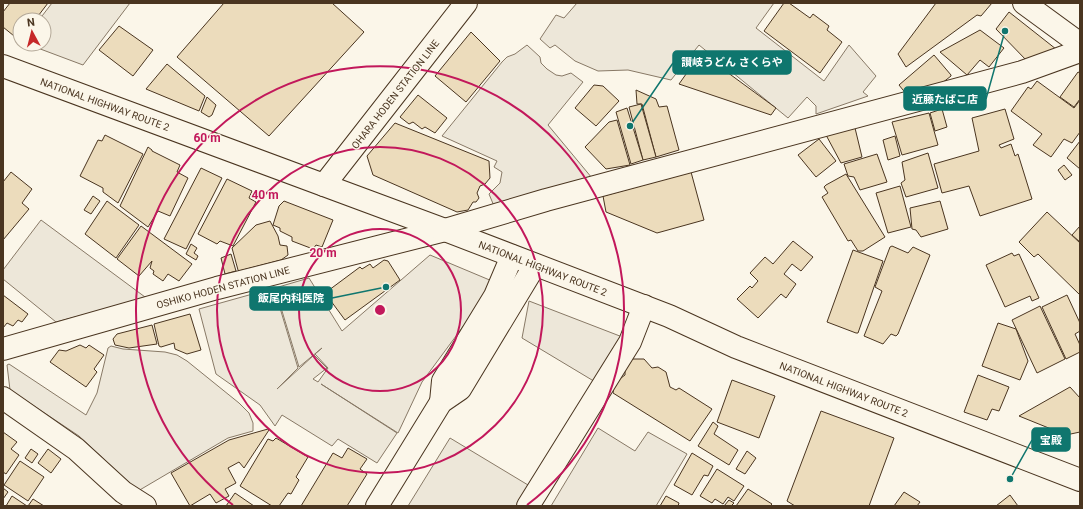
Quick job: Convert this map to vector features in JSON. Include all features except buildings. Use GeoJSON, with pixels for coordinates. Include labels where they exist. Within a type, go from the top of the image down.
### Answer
{"type":"FeatureCollection","features":[{"type":"Feature","properties":{"kind":"main road","name":"OHARA HODEN STATION LINE"},"geometry":{"type":"LineString","coordinates":[[324,185],[466,3]]}},
{"type":"Feature","properties":{"kind":"main road"},"geometry":{"type":"LineString","coordinates":[[1024,3],[1080,44]]}},
{"type":"Feature","properties":{"kind":"main road","name":"OSHIKO HODEN STATION LINE"},"geometry":{"type":"LineString","coordinates":[[3,349],[217,288],[445,230],[546,200],[1022,72],[1080,51]]}},
{"type":"Feature","properties":{"kind":"main road","name":"NATIONAL HIGHWAY ROUTE 2"},"geometry":{"type":"LineString","coordinates":[[3,66],[445,230],[669,316],[736,347],[1078,476]]}},
{"type":"Feature","properties":{"kind":"main road"},"geometry":{"type":"LineString","coordinates":[[441,402],[443,381],[496,296],[512,256]]}},
{"type":"Feature","properties":{"kind":"main road"},"geometry":{"type":"LineString","coordinates":[[378,506],[441,402],[460,388],[535,265]]}},
{"type":"Feature","properties":{"kind":"main road"},"geometry":{"type":"LineString","coordinates":[[528,506],[630,342],[644,306]]}},
{"type":"Feature","properties":{"kind":"main road"},"geometry":{"type":"LineString","coordinates":[[3,398],[76,449],[123,492],[145,506]]}},
{"type":"Feature","properties":{"kind":"shaded area"},"geometry":{"type":"Polygon","coordinates":[[[52,3],[130,3],[83,65],[48,52],[52,52],[52,12],[45,12],[52,3]]]}},
{"type":"Feature","properties":{"kind":"shaded area"},"geometry":{"type":"Polygon","coordinates":[[[577,3],[774,3],[756,28],[824,81],[849,45],[876,76],[863,92],[868,96],[816,114],[816,106],[807,97],[788,118],[699,45],[671,80],[628,70],[598,71],[575,61],[555,45],[550,48],[540,39],[556,15],[564,18],[577,3]]]}},
{"type":"Feature","properties":{"kind":"shaded area"},"geometry":{"type":"Polygon","coordinates":[[[527,45],[540,57],[541,63],[556,75],[562,76],[571,73],[583,82],[548,125],[592,178],[494,206],[489,194],[500,183],[502,172],[494,167],[497,161],[442,136],[502,62],[507,57],[515,54],[527,45]]]}},
{"type":"Feature","properties":{"kind":"shaded area"},"geometry":{"type":"Polygon","coordinates":[[[41,220],[145,297],[144,299],[56,322],[3,279],[3,270],[41,220]]]}},
{"type":"Feature","properties":{"kind":"shaded area"},"geometry":{"type":"Polygon","coordinates":[[[430,255],[492,281],[490,290],[422,382],[398,433],[321,384],[397,433],[377,463],[338,439],[332,446],[282,415],[275,426],[260,405],[216,374],[199,309],[274,288],[298,368],[277,389],[314,355],[327,368],[313,379],[318,382],[328,368],[315,354],[322,348],[299,367],[275,288],[309,278],[342,331],[430,255]]]}},
{"type":"Feature","properties":{"kind":"shaded area"},"geometry":{"type":"Polygon","coordinates":[[[529,301],[625,338],[597,383],[522,338],[529,301]]]}},
{"type":"Feature","properties":{"kind":"shaded area"},"geometry":{"type":"Polygon","coordinates":[[[111,346],[123,349],[165,352],[177,355],[187,361],[239,403],[249,413],[253,423],[253,431],[228,438],[138,491],[79,436],[10,390],[7,365],[9,364],[86,415],[97,393],[108,348],[111,346]]]}},
{"type":"Feature","properties":{"kind":"shaded area"},"geometry":{"type":"Polygon","coordinates":[[[598,428],[635,451],[648,432],[687,454],[656,506],[551,506],[598,428]]]}},
{"type":"Feature","properties":{"kind":"shaded area"},"geometry":{"type":"Polygon","coordinates":[[[450,438],[533,488],[522,506],[408,506],[450,438]]]}},
{"type":"Feature","properties":{"kind":"place","name":"近藤たばこ店"},"geometry":{"type":"Point","coordinates":[1005,31]}},
{"type":"Feature","properties":{"kind":"place","name":"讃岐うどん さくらや"},"geometry":{"type":"Point","coordinates":[630,126]}},
{"type":"Feature","properties":{"kind":"place","name":"飯尾内科医院"},"geometry":{"type":"Point","coordinates":[386,287]}},
{"type":"Feature","properties":{"kind":"place","name":"宝殿"},"geometry":{"type":"Point","coordinates":[1010,479]}}]}
